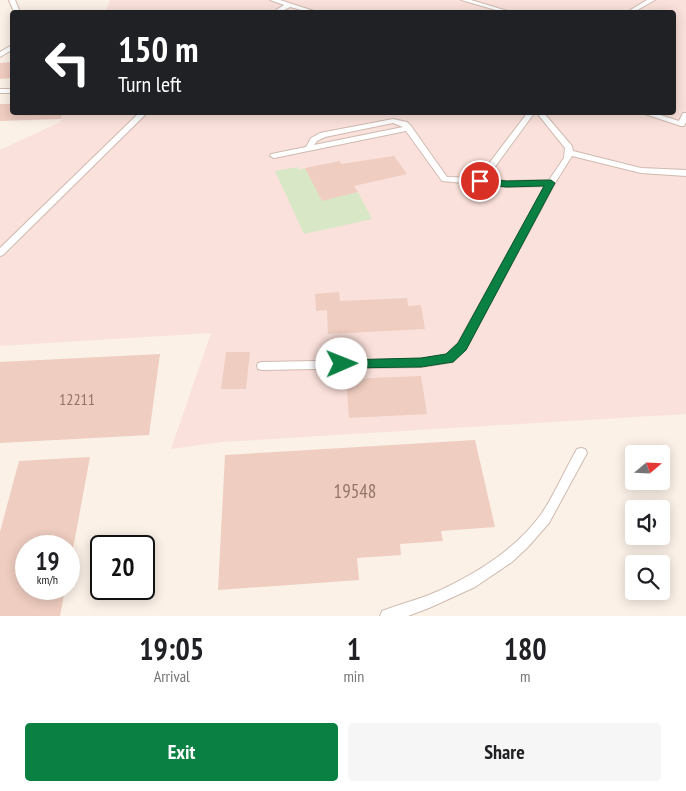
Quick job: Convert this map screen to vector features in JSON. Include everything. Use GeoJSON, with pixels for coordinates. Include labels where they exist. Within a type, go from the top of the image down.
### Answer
{"type":"FeatureCollection","features":[{"type":"Feature","properties":{"kind":"lane"},"geometry":{"type":"LineString","coordinates":[[273,0],[307,10]]}},
{"type":"Feature","properties":{"kind":"lane"},"geometry":{"type":"LineString","coordinates":[[464,0],[501,10]]}},
{"type":"Feature","properties":{"kind":"lane"},"geometry":{"type":"LineString","coordinates":[[634,10],[652,0]]}},
{"type":"Feature","properties":{"kind":"lane"},"geometry":{"type":"LineString","coordinates":[[280,10],[289,5]]}},
{"type":"Feature","properties":{"kind":"lane"},"geometry":{"type":"LineString","coordinates":[[0,253],[143,115]]}},
{"type":"Feature","properties":{"kind":"lane"},"geometry":{"type":"LineString","coordinates":[[480,181],[530,115]]}},
{"type":"Feature","properties":{"kind":"lane"},"geometry":{"type":"LineString","coordinates":[[262,366],[421,363],[449,359],[462,346],[551,183],[568,158],[569,148],[542,115]]}},
{"type":"Feature","properties":{"kind":"lane"},"geometry":{"type":"LineString","coordinates":[[652,115],[681,124],[686,115]]}},
{"type":"Feature","properties":{"kind":"lane"},"geometry":{"type":"LineString","coordinates":[[274,156],[408,128],[445,179],[506,184],[551,183]]}},
{"type":"Feature","properties":{"kind":"lane"},"geometry":{"type":"LineString","coordinates":[[568,152],[626,169],[652,173],[686,173]]}},
{"type":"Feature","properties":{"kind":"lane"},"geometry":{"type":"LineString","coordinates":[[387,616],[416,607],[468,584],[512,553],[540,525],[581,453]]}},
{"type":"Feature","properties":{"kind":"shaded area"},"geometry":{"type":"Polygon","coordinates":[[[110,0],[686,0],[686,414],[222,442],[171,449],[211,333],[0,346],[0,150],[60,122],[63,115],[676,115],[676,10],[106,10],[110,0]]]}},
{"type":"Feature","properties":{"kind":"green space"},"geometry":{"type":"Polygon","coordinates":[[[298,167],[299,170],[305,168],[322,200],[358,192],[372,219],[304,234],[275,171],[298,167]]]}},
{"type":"Feature","properties":{"kind":"building"},"geometry":{"type":"Polygon","coordinates":[[[10,62],[10,78],[0,79],[0,63],[10,62]]]}},
{"type":"Feature","properties":{"kind":"building"},"geometry":{"type":"Polygon","coordinates":[[[0,104],[10,104],[10,115],[62,115],[61,119],[0,121],[0,104]]]}},
{"type":"Feature","properties":{"kind":"building"},"geometry":{"type":"Polygon","coordinates":[[[394,156],[407,174],[354,186],[358,192],[322,201],[305,168],[340,161],[341,164],[394,156]]]}},
{"type":"Feature","properties":{"kind":"building"},"geometry":{"type":"Polygon","coordinates":[[[339,292],[340,301],[407,298],[408,306],[421,305],[425,329],[328,334],[327,310],[316,311],[315,294],[339,292]]]}},
{"type":"Feature","properties":{"kind":"building"},"geometry":{"type":"Polygon","coordinates":[[[226,352],[250,352],[246,389],[221,389],[226,352]]]}},
{"type":"Feature","properties":{"kind":"building"},"geometry":{"type":"Polygon","coordinates":[[[160,354],[149,435],[0,443],[0,362],[160,354]]]}},
{"type":"Feature","properties":{"kind":"building"},"geometry":{"type":"Polygon","coordinates":[[[421,376],[427,414],[349,418],[346,379],[421,376]]]}},
{"type":"Feature","properties":{"kind":"building"},"geometry":{"type":"Polygon","coordinates":[[[475,440],[495,527],[441,531],[443,541],[400,544],[401,555],[357,558],[359,580],[218,590],[225,455],[475,440]]]}},
{"type":"Feature","properties":{"kind":"building"},"geometry":{"type":"Polygon","coordinates":[[[90,457],[76,535],[15,535],[15,600],[63,600],[60,616],[0,616],[0,532],[19,461],[90,457]]]}},
{"type":"Feature","properties":{"kind":"route"},"geometry":{"type":"LineString","coordinates":[[342,364],[421,363],[449,359],[462,346],[551,183],[506,184],[480,181]]}}]}
